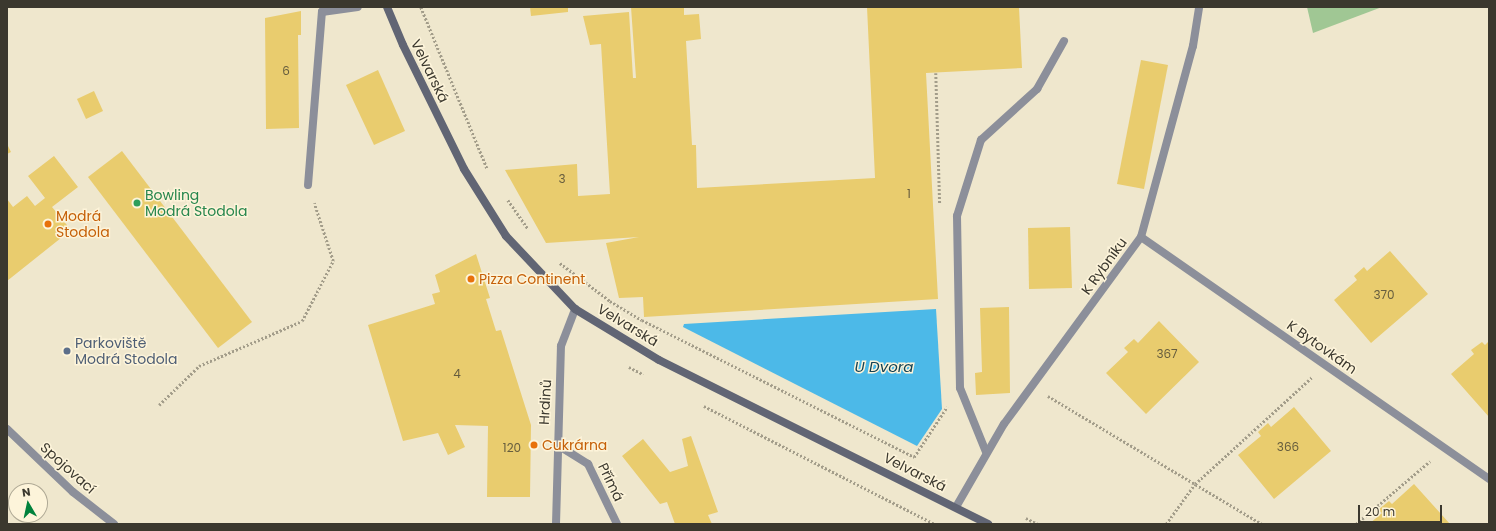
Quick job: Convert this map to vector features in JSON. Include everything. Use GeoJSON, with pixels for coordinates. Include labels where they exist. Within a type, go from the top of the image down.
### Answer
{"type":"FeatureCollection","features":[{"type":"Feature","properties":{"kind":"main road","name":"Velvarská"},"geometry":{"type":"LineString","coordinates":[[387,7],[402,45],[464,169],[506,236],[575,309],[659,360],[988,524]]}},
{"type":"Feature","properties":{"kind":"street"},"geometry":{"type":"LineString","coordinates":[[308,185],[322,12],[358,7]]}},
{"type":"Feature","properties":{"kind":"street","name":"K Rybníku"},"geometry":{"type":"LineString","coordinates":[[956,507],[986,452],[1141,237],[1193,46],[1199,7]]}},
{"type":"Feature","properties":{"kind":"street"},"geometry":{"type":"LineString","coordinates":[[986,452],[960,388],[957,216],[981,140],[1037,89],[1064,41]]}},
{"type":"Feature","properties":{"kind":"street","name":"K Bytovkám"},"geometry":{"type":"LineString","coordinates":[[1141,237],[1489,479]]}},
{"type":"Feature","properties":{"kind":"street","name":"Hrdinů"},"geometry":{"type":"LineString","coordinates":[[556,524],[556,444],[561,346],[575,309]]}},
{"type":"Feature","properties":{"kind":"street","name":"Spojovací"},"geometry":{"type":"LineString","coordinates":[[7,429],[73,492],[114,524]]}},
{"type":"Feature","properties":{"kind":"street","name":"Přímá"},"geometry":{"type":"LineString","coordinates":[[556,444],[588,464],[617,524]]}},
{"type":"Feature","properties":{"kind":"path"},"geometry":{"type":"LineString","coordinates":[[421,7],[489,173]]}},
{"type":"Feature","properties":{"kind":"path"},"geometry":{"type":"LineString","coordinates":[[159,405],[199,366],[302,321],[333,261],[308,185]]}},
{"type":"Feature","properties":{"kind":"path"},"geometry":{"type":"LineString","coordinates":[[507,198],[528,230]]}},
{"type":"Feature","properties":{"kind":"path"},"geometry":{"type":"LineString","coordinates":[[554,259],[610,301],[642,320],[914,457]]}},
{"type":"Feature","properties":{"kind":"path"},"geometry":{"type":"LineString","coordinates":[[1166,524],[1195,484],[1325,365]]}},
{"type":"Feature","properties":{"kind":"path"},"geometry":{"type":"LineString","coordinates":[[629,367],[650,378]]}},
{"type":"Feature","properties":{"kind":"path"},"geometry":{"type":"LineString","coordinates":[[1032,387],[1262,524]]}},
{"type":"Feature","properties":{"kind":"path"},"geometry":{"type":"LineString","coordinates":[[700,403],[935,524]]}},
{"type":"Feature","properties":{"kind":"path"},"geometry":{"type":"LineString","coordinates":[[1356,524],[1445,449]]}},
{"type":"Feature","properties":{"kind":"path"},"geometry":{"type":"LineString","coordinates":[[1026,518],[1038,524]]}},
{"type":"Feature","properties":{"kind":"green space"},"geometry":{"type":"Polygon","coordinates":[[[1307,7],[1382,7],[1313,33],[1307,7]]]}},
{"type":"Feature","properties":{"kind":"water","name":"U Dvora"},"geometry":{"type":"Polygon","coordinates":[[[936,309],[942,409],[917,446],[683,327],[684,324],[936,309]]]}},
{"type":"Feature","properties":{"kind":"building"},"geometry":{"type":"Polygon","coordinates":[[[530,7],[568,7],[568,12],[531,16],[530,7]]]}},
{"type":"Feature","properties":{"kind":"building"},"geometry":{"type":"Polygon","coordinates":[[[631,7],[684,7],[684,15],[699,14],[701,39],[686,41],[692,145],[696,145],[697,188],[875,178],[867,7],[1019,7],[1022,68],[926,73],[938,299],[644,317],[643,297],[619,298],[606,243],[639,237],[546,243],[505,170],[577,164],[578,196],[610,194],[601,44],[590,45],[583,16],[629,12],[633,78],[636,78],[631,7]]]}},
{"type":"Feature","properties":{"kind":"building"},"geometry":{"type":"Polygon","coordinates":[[[301,11],[301,35],[298,35],[299,128],[266,129],[265,18],[301,11]]]}},
{"type":"Feature","properties":{"kind":"building"},"geometry":{"type":"Polygon","coordinates":[[[1141,60],[1168,65],[1144,189],[1117,184],[1141,60]]]}},
{"type":"Feature","properties":{"kind":"building"},"geometry":{"type":"Polygon","coordinates":[[[378,70],[405,131],[374,145],[346,85],[378,70]]]}},
{"type":"Feature","properties":{"kind":"building"},"geometry":{"type":"Polygon","coordinates":[[[94,91],[103,111],[86,119],[77,99],[94,91]]]}},
{"type":"Feature","properties":{"kind":"building"},"geometry":{"type":"Polygon","coordinates":[[[7,144],[11,152],[7,154],[7,144]]]}},
{"type":"Feature","properties":{"kind":"building"},"geometry":{"type":"Polygon","coordinates":[[[122,151],[252,322],[218,348],[88,177],[122,151]]]}},
{"type":"Feature","properties":{"kind":"building"},"geometry":{"type":"Polygon","coordinates":[[[54,156],[78,187],[52,207],[71,230],[7,281],[7,199],[13,207],[27,196],[35,206],[45,198],[28,176],[54,156]]]}},
{"type":"Feature","properties":{"kind":"building"},"geometry":{"type":"Polygon","coordinates":[[[1070,227],[1072,288],[1029,289],[1028,228],[1070,227]]]}},
{"type":"Feature","properties":{"kind":"building"},"geometry":{"type":"Polygon","coordinates":[[[1390,251],[1428,294],[1371,343],[1334,300],[1357,280],[1354,276],[1364,267],[1367,271],[1390,251]]]}},
{"type":"Feature","properties":{"kind":"building"},"geometry":{"type":"Polygon","coordinates":[[[476,254],[490,298],[486,299],[496,331],[501,330],[531,425],[530,497],[487,497],[488,426],[455,425],[465,447],[448,455],[438,433],[403,441],[368,325],[435,304],[432,294],[440,292],[435,275],[476,254]]]}},
{"type":"Feature","properties":{"kind":"building"},"geometry":{"type":"Polygon","coordinates":[[[1009,307],[1010,393],[976,395],[975,373],[982,372],[980,308],[1009,307]]]}},
{"type":"Feature","properties":{"kind":"building"},"geometry":{"type":"Polygon","coordinates":[[[1159,321],[1199,362],[1146,414],[1106,373],[1128,352],[1124,348],[1134,339],[1138,343],[1159,321]]]}},
{"type":"Feature","properties":{"kind":"building"},"geometry":{"type":"Polygon","coordinates":[[[1489,341],[1489,417],[1451,374],[1474,354],[1471,350],[1482,342],[1485,345],[1489,341]]]}},
{"type":"Feature","properties":{"kind":"building"},"geometry":{"type":"Polygon","coordinates":[[[1294,407],[1331,451],[1274,499],[1238,455],[1261,436],[1258,432],[1268,423],[1271,427],[1294,407]]]}},
{"type":"Feature","properties":{"kind":"building"},"geometry":{"type":"Polygon","coordinates":[[[691,436],[718,512],[708,515],[712,524],[675,524],[667,502],[660,504],[622,456],[643,439],[670,472],[688,466],[682,439],[691,436]]]}},
{"type":"Feature","properties":{"kind":"building"},"geometry":{"type":"Polygon","coordinates":[[[1414,484],[1450,524],[1369,524],[1382,513],[1378,510],[1389,501],[1392,504],[1414,484]]]}},
{"type":"Feature","properties":{"kind":"place","name":"Bowling Modrá Stodola"},"geometry":{"type":"Point","coordinates":[137,203]}},
{"type":"Feature","properties":{"kind":"place","name":"Modrá Stodola"},"geometry":{"type":"Point","coordinates":[48,224]}},
{"type":"Feature","properties":{"kind":"place","name":"Pizza Continent"},"geometry":{"type":"Point","coordinates":[471,279]}},
{"type":"Feature","properties":{"kind":"place","name":"Parkoviště Modrá Stodola"},"geometry":{"type":"Point","coordinates":[67,351]}},
{"type":"Feature","properties":{"kind":"place","name":"Cukrárna"},"geometry":{"type":"Point","coordinates":[534,445]}}]}
